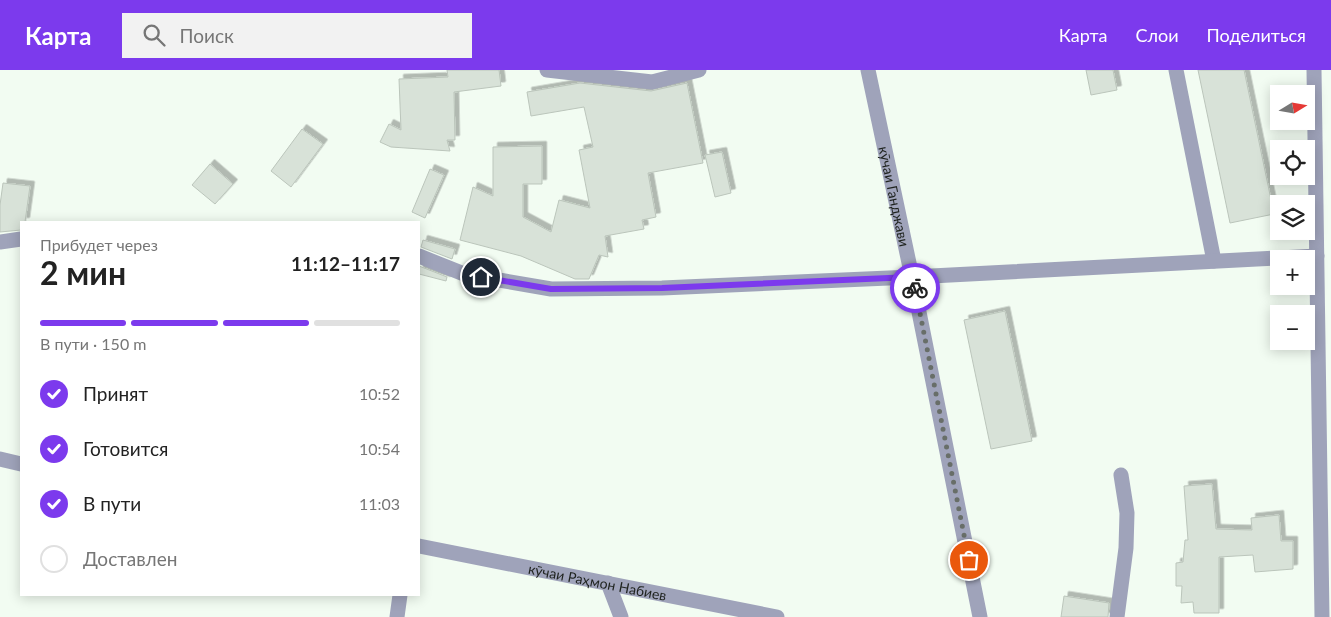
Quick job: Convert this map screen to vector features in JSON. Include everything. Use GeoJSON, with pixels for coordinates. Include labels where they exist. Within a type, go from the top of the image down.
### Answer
{"type":"FeatureCollection","features":[{"type":"Feature","properties":{"kind":"street"},"geometry":{"type":"LineString","coordinates":[[547,70],[652,82],[699,70]]}},
{"type":"Feature","properties":{"kind":"street","name":"кӯчаи Ганджави"},"geometry":{"type":"LineString","coordinates":[[868,70],[912,277],[980,617]]}},
{"type":"Feature","properties":{"kind":"street"},"geometry":{"type":"LineString","coordinates":[[1176,70],[1214,261]]}},
{"type":"Feature","properties":{"kind":"street"},"geometry":{"type":"LineString","coordinates":[[1314,70],[1324,224],[1317,256],[1326,527],[1322,617]]}},
{"type":"Feature","properties":{"kind":"street"},"geometry":{"type":"LineString","coordinates":[[0,242],[20,239]]}},
{"type":"Feature","properties":{"kind":"street"},"geometry":{"type":"LineString","coordinates":[[420,256],[464,274],[551,289],[662,288],[1317,256]]}},
{"type":"Feature","properties":{"kind":"street"},"geometry":{"type":"LineString","coordinates":[[0,459],[20,464]]}},
{"type":"Feature","properties":{"kind":"street"},"geometry":{"type":"LineString","coordinates":[[1116,617],[1126,548],[1127,513],[1122,476]]}},
{"type":"Feature","properties":{"kind":"street","name":"кӯчаи Раҳмон Набиев"},"geometry":{"type":"LineString","coordinates":[[420,546],[772,616]]}},
{"type":"Feature","properties":{"kind":"street"},"geometry":{"type":"LineString","coordinates":[[608,583],[621,617]]}},
{"type":"Feature","properties":{"kind":"street"},"geometry":{"type":"LineString","coordinates":[[397,617],[400,596]]}},
{"type":"Feature","properties":{"kind":"building"},"geometry":{"type":"Polygon","coordinates":[[[447,70],[499,70],[501,86],[454,92],[455,140],[447,140],[450,151],[391,147],[380,142],[389,124],[401,130],[399,79],[448,77],[447,70]]]}},
{"type":"Feature","properties":{"kind":"building"},"geometry":{"type":"Polygon","coordinates":[[[1086,70],[1113,70],[1117,90],[1091,95],[1086,70]]]}},
{"type":"Feature","properties":{"kind":"building"},"geometry":{"type":"Polygon","coordinates":[[[1198,70],[1244,70],[1270,195],[1270,215],[1230,223],[1198,70]]]}},
{"type":"Feature","properties":{"kind":"building"},"geometry":{"type":"Polygon","coordinates":[[[580,83],[651,91],[687,83],[703,163],[648,173],[656,217],[642,220],[644,229],[605,236],[608,257],[599,255],[589,279],[575,279],[521,256],[460,240],[473,187],[493,196],[493,147],[542,146],[542,184],[523,184],[523,217],[551,232],[559,200],[590,208],[579,150],[593,147],[584,107],[531,116],[527,92],[580,83]]]}},
{"type":"Feature","properties":{"kind":"building"},"geometry":{"type":"Polygon","coordinates":[[[302,129],[323,144],[291,187],[271,171],[302,129]]]}},
{"type":"Feature","properties":{"kind":"building"},"geometry":{"type":"Polygon","coordinates":[[[722,152],[731,193],[715,197],[705,155],[722,152]]]}},
{"type":"Feature","properties":{"kind":"building"},"geometry":{"type":"Polygon","coordinates":[[[210,164],[233,184],[215,204],[192,185],[210,164]]]}},
{"type":"Feature","properties":{"kind":"building"},"geometry":{"type":"Polygon","coordinates":[[[430,169],[444,175],[425,218],[412,212],[430,169]]]}},
{"type":"Feature","properties":{"kind":"building"},"geometry":{"type":"Polygon","coordinates":[[[3,183],[30,186],[25,221],[20,221],[20,230],[0,232],[0,205],[3,183]]]}},
{"type":"Feature","properties":{"kind":"building"},"geometry":{"type":"Polygon","coordinates":[[[423,240],[455,249],[452,259],[421,247],[423,240]]]}},
{"type":"Feature","properties":{"kind":"building"},"geometry":{"type":"Polygon","coordinates":[[[420,266],[447,277],[446,281],[420,274],[420,266]]]}},
{"type":"Feature","properties":{"kind":"building"},"geometry":{"type":"Polygon","coordinates":[[[1005,311],[1032,441],[991,449],[964,320],[1005,311]]]}},
{"type":"Feature","properties":{"kind":"building"},"geometry":{"type":"Polygon","coordinates":[[[1212,484],[1216,529],[1252,530],[1251,518],[1279,515],[1281,541],[1293,541],[1293,569],[1255,572],[1253,555],[1219,557],[1219,613],[1194,613],[1193,602],[1181,603],[1182,586],[1176,586],[1176,563],[1183,562],[1185,540],[1188,540],[1184,486],[1212,484]]]}},
{"type":"Feature","properties":{"kind":"building"},"geometry":{"type":"Polygon","coordinates":[[[1064,596],[1109,603],[1108,617],[1061,617],[1064,596]]]}},
{"type":"Feature","properties":{"kind":"way so far"},"geometry":{"type":"LineString","coordinates":[[915,288],[969,560]]}},
{"type":"Feature","properties":{"kind":"route"},"geometry":{"type":"LineString","coordinates":[[481,277],[551,289],[662,288],[912,277],[915,288]]}}]}
